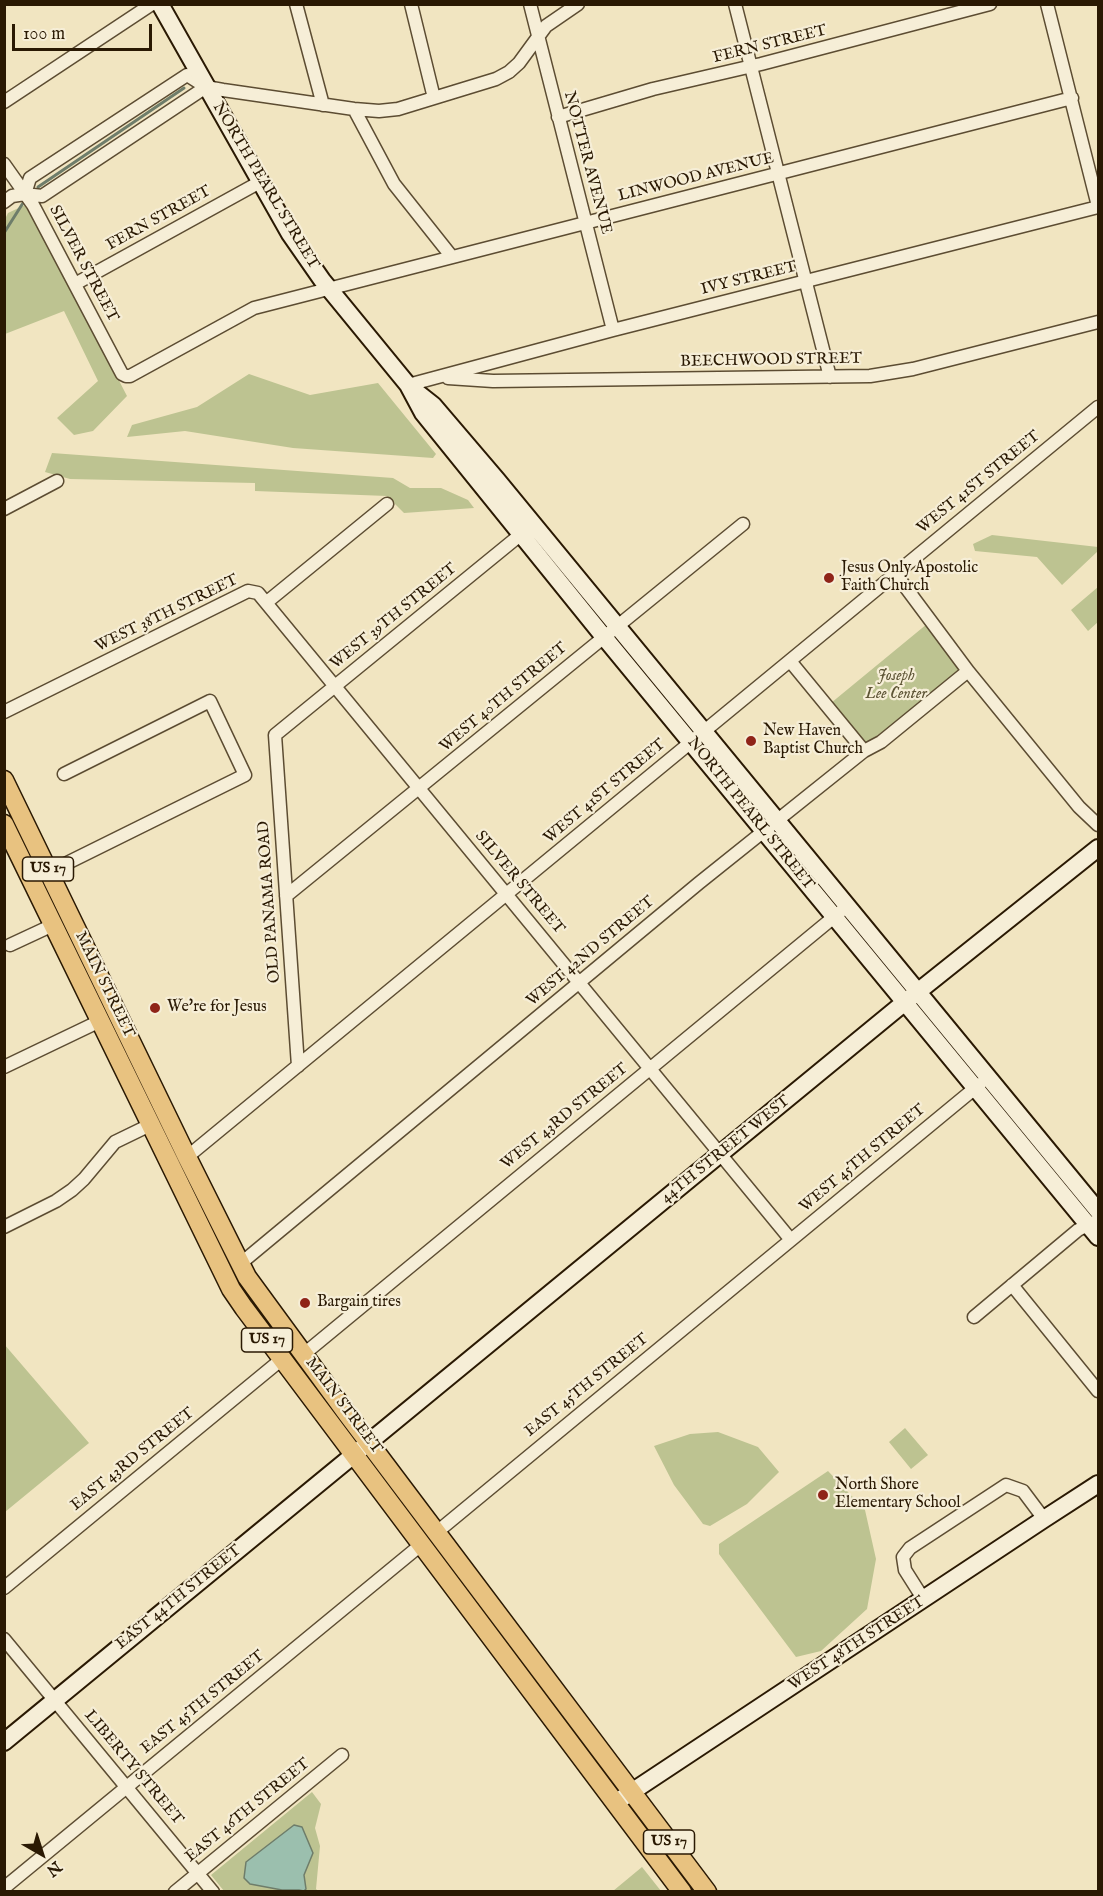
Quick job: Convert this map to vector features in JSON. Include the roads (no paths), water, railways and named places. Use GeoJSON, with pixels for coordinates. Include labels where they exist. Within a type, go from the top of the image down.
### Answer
{"type":"FeatureCollection","features":[{"type":"Feature","properties":{"kind":"main road","name":"MAIN STREET"},"geometry":{"type":"LineString","coordinates":[[4,780],[240,1264],[260,1296],[706,1892]]}},
{"type":"Feature","properties":{"kind":"main road","name":"MAIN STREET"},"geometry":{"type":"LineString","coordinates":[[6,830],[224,1276],[244,1308],[682,1892]]}},
{"type":"Feature","properties":{"kind":"main road"},"geometry":{"type":"LineString","coordinates":[[111,1045],[142,1088],[174,1149],[187,1157]]}},
{"type":"Feature","properties":{"kind":"street"},"geometry":{"type":"LineString","coordinates":[[4,102],[152,4]]}},
{"type":"Feature","properties":{"kind":"street","name":"NORTH PEARL STREET"},"geometry":{"type":"LineString","coordinates":[[160,4],[260,182],[291,234],[328,288],[408,386],[433,405],[527,530],[1096,1223]]}},
{"type":"Feature","properties":{"kind":"street"},"geometry":{"type":"LineString","coordinates":[[296,4],[323,105]]}},
{"type":"Feature","properties":{"kind":"street"},"geometry":{"type":"LineString","coordinates":[[411,4],[434,98]]}},
{"type":"Feature","properties":{"kind":"street","name":"NOTTER AVENUE"},"geometry":{"type":"LineString","coordinates":[[530,4],[613,330]]}},
{"type":"Feature","properties":{"kind":"street"},"geometry":{"type":"LineString","coordinates":[[25,194],[30,178],[187,75],[206,87],[354,109],[379,111],[398,108],[496,79],[509,72],[519,63],[546,26],[578,4]]}},
{"type":"Feature","properties":{"kind":"street"},"geometry":{"type":"LineString","coordinates":[[735,4],[830,377]]}},
{"type":"Feature","properties":{"kind":"street","name":"FERN STREET"},"geometry":{"type":"LineString","coordinates":[[558,117],[653,89],[750,67],[990,4]]}},
{"type":"Feature","properties":{"kind":"street"},"geometry":{"type":"LineString","coordinates":[[1047,4],[1098,206]]}},
{"type":"Feature","properties":{"kind":"street"},"geometry":{"type":"LineString","coordinates":[[4,202],[12,196],[25,194],[42,196],[206,87]]}},
{"type":"Feature","properties":{"kind":"street","name":"LINWOOD AVENUE"},"geometry":{"type":"LineString","coordinates":[[130,376],[245,311],[1072,98]]}},
{"type":"Feature","properties":{"kind":"street"},"geometry":{"type":"LineString","coordinates":[[354,109],[394,184],[452,257]]}},
{"type":"Feature","properties":{"kind":"street","name":"SILVER STREET"},"geometry":{"type":"LineString","coordinates":[[4,164],[33,205],[122,374],[130,376]]}},
{"type":"Feature","properties":{"kind":"street","name":"FERN STREET"},"geometry":{"type":"LineString","coordinates":[[75,284],[260,182]]}},
{"type":"Feature","properties":{"kind":"street","name":"IVY STREET"},"geometry":{"type":"LineString","coordinates":[[408,386],[613,330],[1098,206]]}},
{"type":"Feature","properties":{"kind":"street","name":"BEECHWOOD STREET"},"geometry":{"type":"LineString","coordinates":[[438,377],[493,381],[886,375],[1098,322]]}},
{"type":"Feature","properties":{"kind":"street","name":"WEST 41ST STREET"},"geometry":{"type":"LineString","coordinates":[[187,1157],[1098,406]]}},
{"type":"Feature","properties":{"kind":"street"},"geometry":{"type":"LineString","coordinates":[[4,509],[57,481]]}},
{"type":"Feature","properties":{"kind":"street"},"geometry":{"type":"LineString","coordinates":[[267,602],[387,504]]}},
{"type":"Feature","properties":{"kind":"street","name":"WEST 40TH STREET"},"geometry":{"type":"LineString","coordinates":[[286,896],[743,524]]}},
{"type":"Feature","properties":{"kind":"street","name":"WEST 39TH STREET"},"geometry":{"type":"LineString","coordinates":[[275,735],[527,530]]}},
{"type":"Feature","properties":{"kind":"street"},"geometry":{"type":"LineString","coordinates":[[895,573],[968,671],[1079,807],[1098,825]]}},
{"type":"Feature","properties":{"kind":"street","name":"WEST 38TH STREET"},"geometry":{"type":"LineString","coordinates":[[4,712],[249,591],[258,593],[267,602]]}},
{"type":"Feature","properties":{"kind":"street","name":"SILVER STREET"},"geometry":{"type":"LineString","coordinates":[[267,602],[791,1240]]}},
{"type":"Feature","properties":{"kind":"street"},"geometry":{"type":"LineString","coordinates":[[790,661],[864,751]]}},
{"type":"Feature","properties":{"kind":"street","name":"WEST 42ND STREET"},"geometry":{"type":"LineString","coordinates":[[240,1264],[771,826],[864,751],[881,742],[968,671]]}},
{"type":"Feature","properties":{"kind":"street"},"geometry":{"type":"LineString","coordinates":[[49,872],[245,775],[210,701],[64,774]]}},
{"type":"Feature","properties":{"kind":"street","name":"OLD PANAMA ROAD"},"geometry":{"type":"LineString","coordinates":[[275,735],[298,1066]]}},
{"type":"Feature","properties":{"kind":"street"},"geometry":{"type":"LineString","coordinates":[[6,830],[26,824]]}},
{"type":"Feature","properties":{"kind":"street","name":"44TH STREET WEST"},"geometry":{"type":"LineString","coordinates":[[354,1454],[912,997],[1098,848]]}},
{"type":"Feature","properties":{"kind":"street","name":"WEST 43RD STREET"},"geometry":{"type":"LineString","coordinates":[[304,1354],[841,911]]}},
{"type":"Feature","properties":{"kind":"street"},"geometry":{"type":"LineString","coordinates":[[10,945],[52,925]]}},
{"type":"Feature","properties":{"kind":"street"},"geometry":{"type":"LineString","coordinates":[[4,1067],[99,1021]]}},
{"type":"Feature","properties":{"kind":"street","name":"WEST 45TH STREET"},"geometry":{"type":"LineString","coordinates":[[759,1267],[982,1083]]}},
{"type":"Feature","properties":{"kind":"street"},"geometry":{"type":"LineString","coordinates":[[4,1227],[56,1202],[84,1179],[115,1142],[150,1125]]}},
{"type":"Feature","properties":{"kind":"street"},"geometry":{"type":"LineString","coordinates":[[974,1317],[1078,1230],[1096,1223]]}},
{"type":"Feature","properties":{"kind":"street","name":"EAST 45TH STREET"},"geometry":{"type":"LineString","coordinates":[[437,1532],[759,1267]]}},
{"type":"Feature","properties":{"kind":"street"},"geometry":{"type":"LineString","coordinates":[[1012,1285],[1098,1391]]}},
{"type":"Feature","properties":{"kind":"street","name":"EAST 43RD STREET"},"geometry":{"type":"LineString","coordinates":[[4,1588],[282,1359]]}},
{"type":"Feature","properties":{"kind":"street","name":"EAST 44TH STREET"},"geometry":{"type":"LineString","coordinates":[[4,1742],[354,1454]]}},
{"type":"Feature","properties":{"kind":"street"},"geometry":{"type":"LineString","coordinates":[[924,1600],[905,1570],[903,1557],[910,1548],[1006,1485],[1023,1491],[1044,1519]]}},
{"type":"Feature","properties":{"kind":"street","name":"WEST 48TH STREET"},"geometry":{"type":"LineString","coordinates":[[615,1803],[1098,1485]]}},
{"type":"Feature","properties":{"kind":"street","name":"EAST 45TH STREET"},"geometry":{"type":"LineString","coordinates":[[4,1888],[422,1544]]}},
{"type":"Feature","properties":{"kind":"street","name":"LIBERTY STREET"},"geometry":{"type":"LineString","coordinates":[[4,1639],[128,1786],[213,1892]]}},
{"type":"Feature","properties":{"kind":"street","name":"EAST 46TH STREET"},"geometry":{"type":"LineString","coordinates":[[175,1892],[342,1755]]}},
{"type":"Feature","properties":{"kind":"waterway"},"geometry":{"type":"LineString","coordinates":[[38,187],[184,88]]}},
{"type":"Feature","properties":{"kind":"waterway"},"geometry":{"type":"LineString","coordinates":[[4,233],[23,203]]}},
{"type":"Feature","properties":{"kind":"place","name":"Jesus Only Apostolic Faith Church"},"geometry":{"type":"Point","coordinates":[829,578]}},
{"type":"Feature","properties":{"kind":"place","name":"New Haven Baptist Church"},"geometry":{"type":"Point","coordinates":[751,741]}},
{"type":"Feature","properties":{"kind":"place","name":"We're for Jesus"},"geometry":{"type":"Point","coordinates":[155,1008]}},
{"type":"Feature","properties":{"kind":"place","name":"Bargain tires"},"geometry":{"type":"Point","coordinates":[305,1303]}},
{"type":"Feature","properties":{"kind":"place","name":"North Shore Elementary School"},"geometry":{"type":"Point","coordinates":[823,1495]}},
{"type":"Feature","properties":{"kind":"park label","name":"Joseph Lee Center"},"geometry":{"type":"Point","coordinates":[896,686]}}]}
